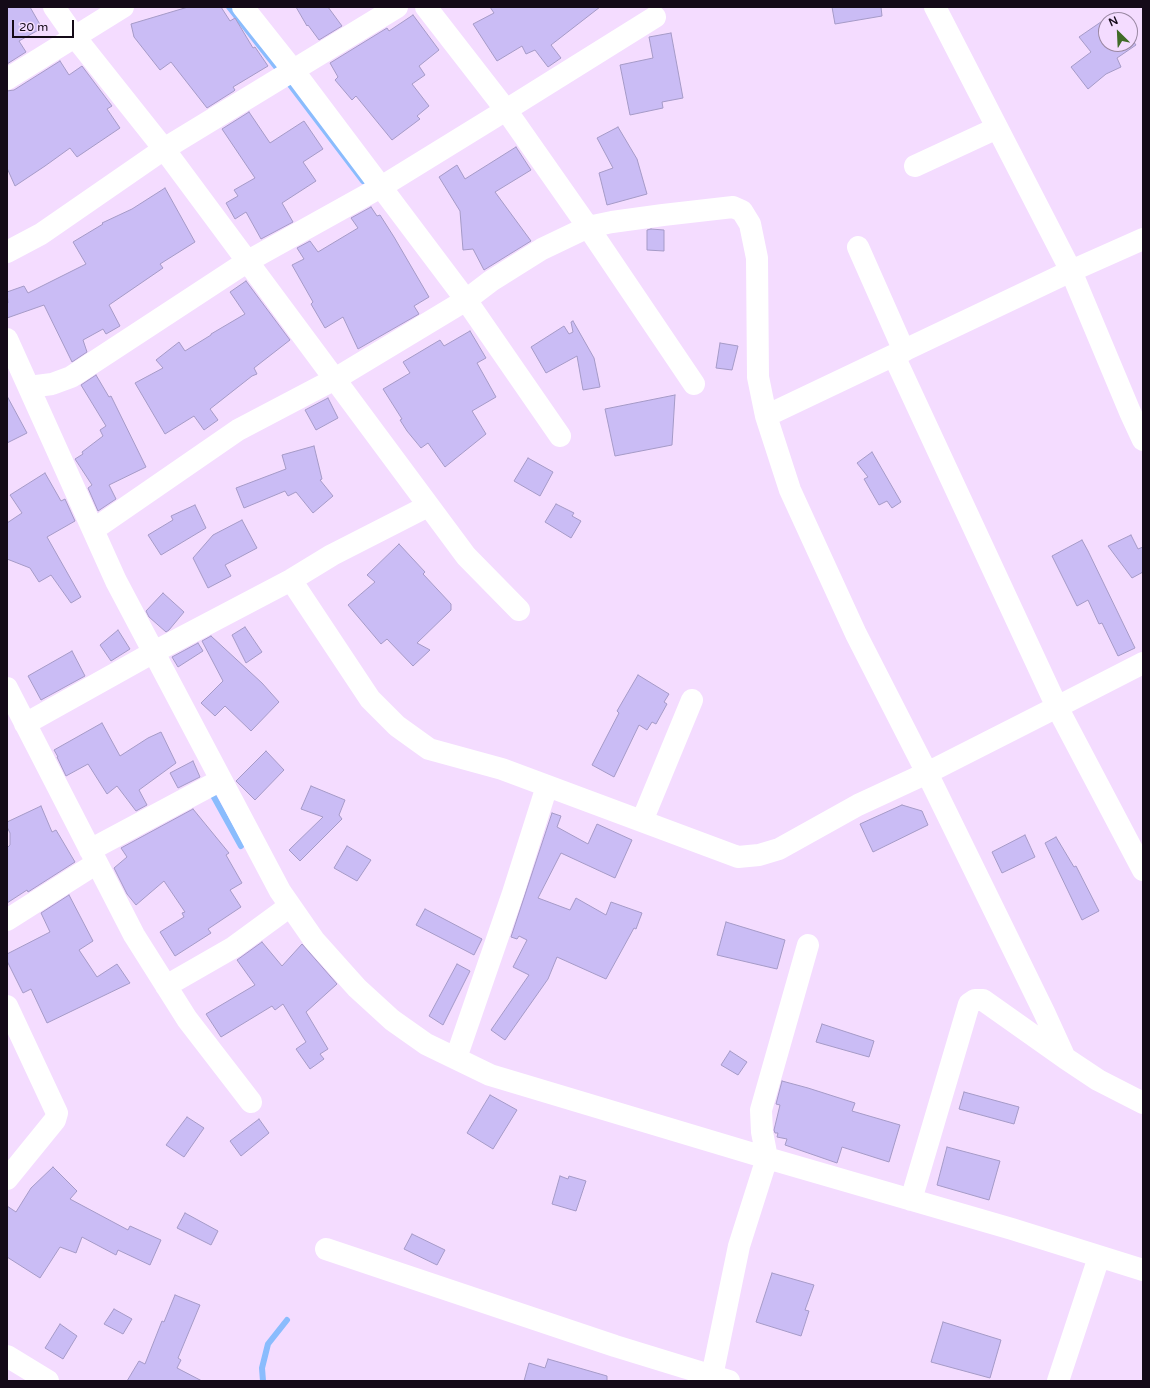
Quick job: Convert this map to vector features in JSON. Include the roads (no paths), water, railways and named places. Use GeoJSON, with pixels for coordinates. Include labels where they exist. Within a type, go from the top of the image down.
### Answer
{"type":"FeatureCollection","features":[{"type":"Feature","properties":{"kind":"street"},"geometry":{"type":"LineString","coordinates":[[54,7],[75,37],[164,149],[466,556],[519,610]]}},
{"type":"Feature","properties":{"kind":"street"},"geometry":{"type":"LineString","coordinates":[[7,79],[124,7]]}},
{"type":"Feature","properties":{"kind":"street"},"geometry":{"type":"LineString","coordinates":[[243,7],[293,70],[466,300],[560,436]]}},
{"type":"Feature","properties":{"kind":"street"},"geometry":{"type":"LineString","coordinates":[[7,252],[41,234],[164,149],[397,7]]}},
{"type":"Feature","properties":{"kind":"street"},"geometry":{"type":"LineString","coordinates":[[426,7],[506,110],[588,227],[694,384]]}},
{"type":"Feature","properties":{"kind":"street"},"geometry":{"type":"LineString","coordinates":[[935,7],[1071,271],[1143,440]]}},
{"type":"Feature","properties":{"kind":"street"},"geometry":{"type":"LineString","coordinates":[[29,387],[52,384],[71,377],[248,261],[381,187],[655,17]]}},
{"type":"Feature","properties":{"kind":"street"},"geometry":{"type":"LineString","coordinates":[[915,166],[997,128]]}},
{"type":"Feature","properties":{"kind":"street"},"geometry":{"type":"LineString","coordinates":[[93,530],[238,430],[335,379],[466,300],[491,281],[542,249],[588,227],[641,218],[733,207],[742,211],[750,224],[757,258],[758,377],[766,416],[790,490],[856,634],[927,773],[1065,1058]]}},
{"type":"Feature","properties":{"kind":"street"},"geometry":{"type":"LineString","coordinates":[[766,416],[1071,271],[1143,239]]}},
{"type":"Feature","properties":{"kind":"street"},"geometry":{"type":"LineString","coordinates":[[858,247],[899,354],[1057,707],[1143,870]]}},
{"type":"Feature","properties":{"kind":"street"},"geometry":{"type":"LineString","coordinates":[[7,339],[116,581],[280,891],[314,940],[363,993],[392,1020],[426,1044],[490,1075],[766,1158],[1012,1229],[1143,1270]]}},
{"type":"Feature","properties":{"kind":"street"},"geometry":{"type":"LineString","coordinates":[[25,724],[154,652],[291,580],[332,555],[428,506]]}},
{"type":"Feature","properties":{"kind":"street"},"geometry":{"type":"LineString","coordinates":[[291,580],[370,699],[397,726],[429,749],[502,769],[738,857],[759,855],[779,849],[858,805],[927,773],[1143,663]]}},
{"type":"Feature","properties":{"kind":"street"},"geometry":{"type":"LineString","coordinates":[[7,688],[134,935],[188,1019],[251,1102]]}},
{"type":"Feature","properties":{"kind":"street"},"geometry":{"type":"LineString","coordinates":[[642,821],[692,700]]}},
{"type":"Feature","properties":{"kind":"street"},"geometry":{"type":"LineString","coordinates":[[7,920],[93,857],[221,780]]}},
{"type":"Feature","properties":{"kind":"street"},"geometry":{"type":"LineString","coordinates":[[456,1058],[513,894],[547,786]]}},
{"type":"Feature","properties":{"kind":"street"},"geometry":{"type":"LineString","coordinates":[[166,986],[234,947],[290,906]]}},
{"type":"Feature","properties":{"kind":"street"},"geometry":{"type":"LineString","coordinates":[[326,1249],[717,1379],[739,1246],[766,1158],[762,1132],[761,1110],[808,945]]}},
{"type":"Feature","properties":{"kind":"street"},"geometry":{"type":"LineString","coordinates":[[911,1200],[969,1004],[975,1000],[982,1000],[1098,1080],[1143,1103]]}},
{"type":"Feature","properties":{"kind":"street"},"geometry":{"type":"LineString","coordinates":[[7,1006],[57,1113],[55,1120],[7,1179]]}},
{"type":"Feature","properties":{"kind":"street"},"geometry":{"type":"LineString","coordinates":[[1058,1381],[1099,1257]]}},
{"type":"Feature","properties":{"kind":"street"},"geometry":{"type":"LineString","coordinates":[[7,1356],[48,1381]]}},
{"type":"Feature","properties":{"kind":"waterway"},"geometry":{"type":"LineString","coordinates":[[229,7],[363,181]]}},
{"type":"Feature","properties":{"kind":"waterway"},"geometry":{"type":"LineString","coordinates":[[210,790],[241,846]]}},
{"type":"Feature","properties":{"kind":"waterway"},"geometry":{"type":"LineString","coordinates":[[263,1381],[262,1368],[268,1344],[287,1320]]}}]}
